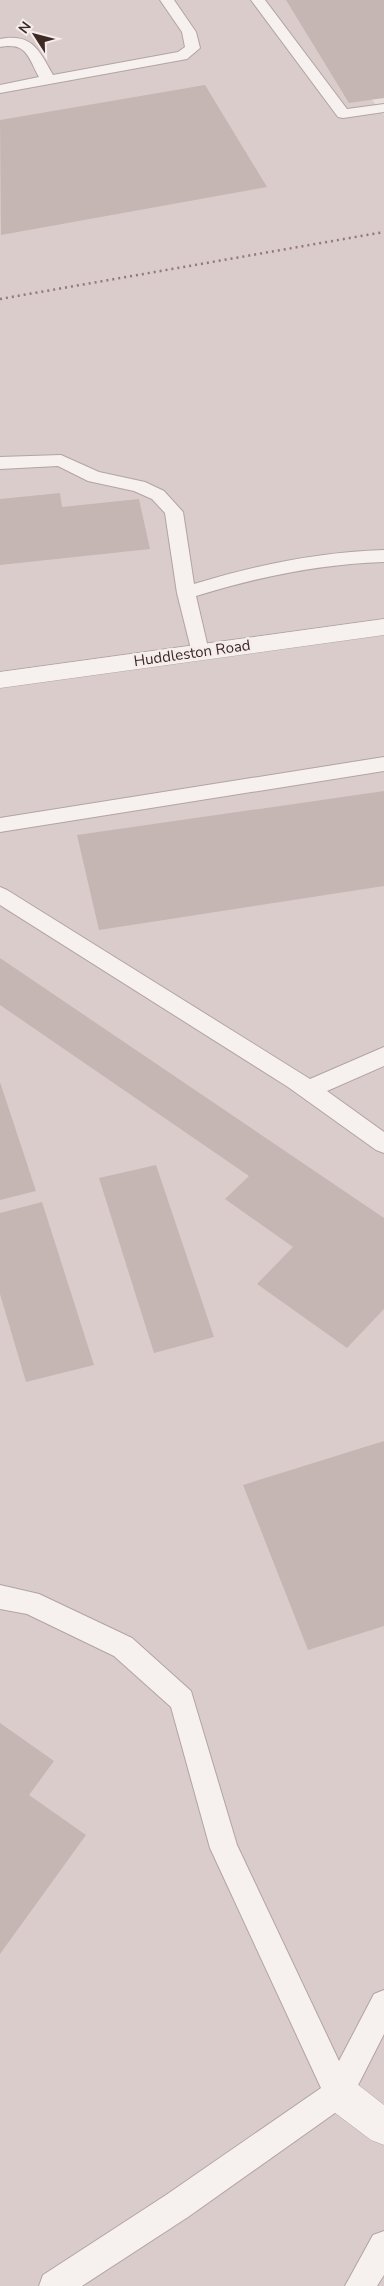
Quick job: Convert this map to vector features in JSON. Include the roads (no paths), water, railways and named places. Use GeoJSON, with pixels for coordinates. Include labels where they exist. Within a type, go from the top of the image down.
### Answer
{"type":"FeatureCollection","features":[{"type":"Feature","properties":{"kind":"street","name":"Huddleston Road"},"geometry":{"type":"LineString","coordinates":[[0,680],[384,627]]}},
{"type":"Feature","properties":{"kind":"street"},"geometry":{"type":"LineString","coordinates":[[339,2093],[384,2127]]}},
{"type":"Feature","properties":{"kind":"lane"},"geometry":{"type":"LineString","coordinates":[[0,89],[182,56],[193,48],[190,32],[167,0]]}},
{"type":"Feature","properties":{"kind":"lane"},"geometry":{"type":"LineString","coordinates":[[258,0],[343,114],[384,108]]}},
{"type":"Feature","properties":{"kind":"lane"},"geometry":{"type":"LineString","coordinates":[[0,43],[23,42],[29,48],[48,80]]}},
{"type":"Feature","properties":{"kind":"lane"},"geometry":{"type":"LineString","coordinates":[[0,463],[61,460],[94,477],[139,486],[158,495],[174,512],[186,593],[200,652]]}},
{"type":"Feature","properties":{"kind":"lane"},"geometry":{"type":"LineString","coordinates":[[186,593],[212,585],[287,568],[339,559],[384,556]]}},
{"type":"Feature","properties":{"kind":"lane"},"geometry":{"type":"LineString","coordinates":[[0,825],[384,764]]}},
{"type":"Feature","properties":{"kind":"lane"},"geometry":{"type":"LineString","coordinates":[[0,895],[308,1090],[384,1144]]}},
{"type":"Feature","properties":{"kind":"lane"},"geometry":{"type":"LineString","coordinates":[[308,1090],[384,1056]]}},
{"type":"Feature","properties":{"kind":"lane"},"geometry":{"type":"LineString","coordinates":[[0,1597],[30,1603],[123,1647],[182,1700],[224,1848],[339,2093]]}},
{"type":"Feature","properties":{"kind":"lane"},"geometry":{"type":"LineString","coordinates":[[54,2286],[177,2206],[339,2093],[384,2004]]}},
{"type":"Feature","properties":{"kind":"lane"},"geometry":{"type":"LineString","coordinates":[[360,2286],[384,2246]]}},
{"type":"Feature","properties":{"kind":"railway"},"geometry":{"type":"LineString","coordinates":[[0,299],[384,232]]}}]}
